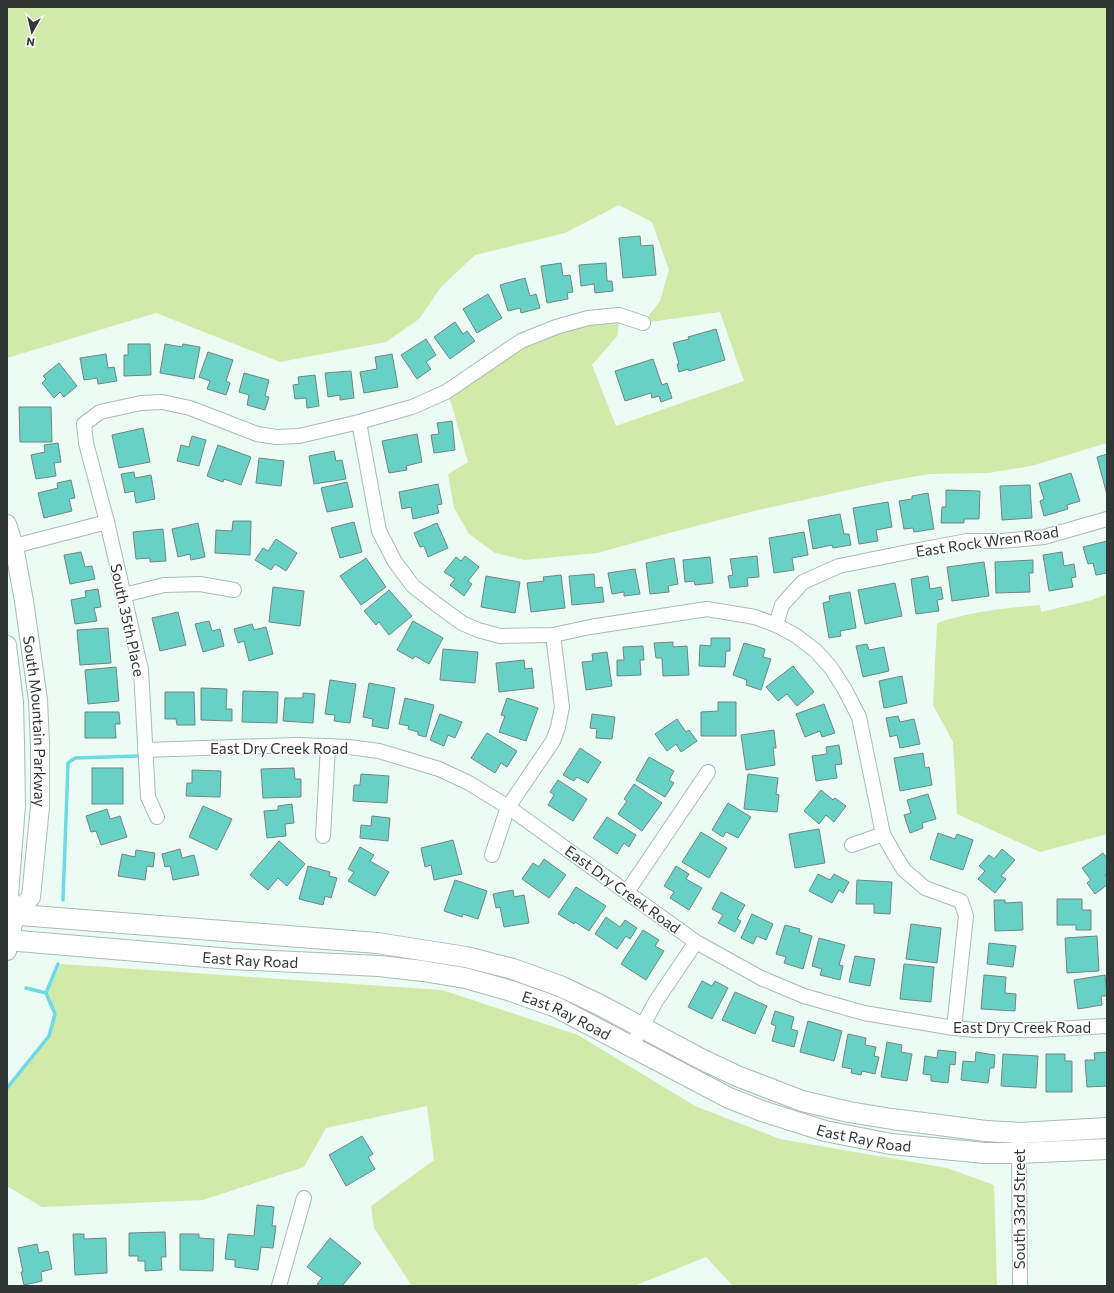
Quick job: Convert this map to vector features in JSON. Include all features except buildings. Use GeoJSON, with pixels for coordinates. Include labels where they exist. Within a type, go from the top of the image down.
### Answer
{"type":"FeatureCollection","features":[{"type":"Feature","properties":{"kind":"main road","name":"East Ray Road"},"geometry":{"type":"LineString","coordinates":[[10,931],[346,940],[377,943],[466,957],[514,970],[560,986],[642,1027],[701,1059],[802,1101],[849,1112],[986,1131],[1020,1133],[1107,1128]]}},
{"type":"Feature","properties":{"kind":"main road","name":"East Ray Road"},"geometry":{"type":"LineString","coordinates":[[10,931],[231,958],[379,966],[465,978],[511,991],[556,1007],[729,1098],[776,1116],[825,1131],[891,1144],[985,1152],[1019,1153],[1107,1149]]}},
{"type":"Feature","properties":{"kind":"street"},"geometry":{"type":"LineString","coordinates":[[642,323],[619,314],[588,318],[556,327],[520,341],[446,392],[412,407],[359,422],[380,531],[395,562],[413,586],[462,624],[478,630],[500,636],[553,635],[590,627],[707,610],[755,617],[776,625],[795,635],[816,651],[831,668],[844,688],[859,717],[884,834],[893,852],[904,870],[925,888],[961,901],[966,916],[954,1028]]}},
{"type":"Feature","properties":{"kind":"street","name":"South 35th Place"},"geometry":{"type":"LineString","coordinates":[[157,817],[148,796],[141,670],[107,522],[86,443],[84,424],[100,412],[142,403],[162,402],[190,408],[257,434],[276,436],[299,436],[359,422]]}},
{"type":"Feature","properties":{"kind":"street","name":"East Rock Wren Road"},"geometry":{"type":"LineString","coordinates":[[776,625],[782,605],[803,582],[839,566],[967,541],[1001,541],[1044,537],[1107,519]]}},
{"type":"Feature","properties":{"kind":"street"},"geometry":{"type":"LineString","coordinates":[[10,547],[107,522]]}},
{"type":"Feature","properties":{"kind":"street","name":"South Mountain Parkway"},"geometry":{"type":"LineString","coordinates":[[7,524],[10,547],[24,601],[32,654],[38,700],[40,745],[40,807],[31,897],[10,931]]}},
{"type":"Feature","properties":{"kind":"street"},"geometry":{"type":"LineString","coordinates":[[124,595],[164,585],[200,584],[234,590]]}},
{"type":"Feature","properties":{"kind":"street"},"geometry":{"type":"LineString","coordinates":[[492,855],[508,807],[553,742],[558,727],[562,707],[553,635]]}},
{"type":"Feature","properties":{"kind":"street","name":"South Mountain Parkway"},"geometry":{"type":"LineString","coordinates":[[7,645],[14,702],[16,804],[9,895],[10,931]]}},
{"type":"Feature","properties":{"kind":"street","name":"East Dry Creek Road"},"geometry":{"type":"LineString","coordinates":[[145,750],[296,745],[328,746],[380,751],[439,769],[469,783],[508,807],[696,942],[761,978],[804,996],[864,1013],[954,1028],[975,1030],[1037,1030],[1107,1026]]}},
{"type":"Feature","properties":{"kind":"street"},"geometry":{"type":"LineString","coordinates":[[323,836],[328,746]]}},
{"type":"Feature","properties":{"kind":"street"},"geometry":{"type":"LineString","coordinates":[[627,892],[708,772]]}},
{"type":"Feature","properties":{"kind":"street"},"geometry":{"type":"LineString","coordinates":[[852,845],[884,834]]}},
{"type":"Feature","properties":{"kind":"street"},"geometry":{"type":"LineString","coordinates":[[631,1047],[656,1001],[696,942]]}},
{"type":"Feature","properties":{"kind":"street","name":"South 33rd Street"},"geometry":{"type":"LineString","coordinates":[[1020,1133],[1020,1286]]}},
{"type":"Feature","properties":{"kind":"street"},"geometry":{"type":"LineString","coordinates":[[278,1286],[304,1198]]}},
{"type":"Feature","properties":{"kind":"green space"},"geometry":{"type":"Polygon","coordinates":[[[7,7],[1107,7],[1107,443],[1031,466],[988,473],[929,474],[884,482],[754,511],[597,553],[525,560],[495,553],[469,534],[454,508],[448,474],[468,462],[451,403],[446,392],[521,341],[619,315],[618,335],[592,365],[616,426],[744,381],[720,312],[643,323],[660,301],[669,270],[652,222],[619,205],[565,233],[475,255],[441,287],[419,319],[386,342],[280,362],[156,313],[7,358],[7,7]]]}},
{"type":"Feature","properties":{"kind":"green space"},"geometry":{"type":"Polygon","coordinates":[[[1107,594],[1107,834],[1040,852],[957,814],[953,742],[933,705],[937,623],[975,613],[1040,605],[1041,612],[1092,600],[1107,594]]]}},
{"type":"Feature","properties":{"kind":"green space"},"geometry":{"type":"Polygon","coordinates":[[[61,964],[442,990],[578,1035],[695,1106],[780,1139],[947,1168],[994,1185],[997,1286],[733,1286],[706,1257],[634,1286],[412,1286],[374,1228],[371,1206],[434,1160],[427,1106],[326,1128],[304,1167],[203,1200],[42,1207],[7,1186],[7,1088],[49,1036],[55,1014],[46,993],[61,964]]]}},
{"type":"Feature","properties":{"kind":"waterway"},"geometry":{"type":"LineString","coordinates":[[63,900],[68,763],[75,758],[138,756]]}},
{"type":"Feature","properties":{"kind":"waterway"},"geometry":{"type":"LineString","coordinates":[[7,1088],[49,1036],[55,1014],[46,993],[58,964]]}},
{"type":"Feature","properties":{"kind":"waterway"},"geometry":{"type":"LineString","coordinates":[[26,988],[46,993]]}}]}
